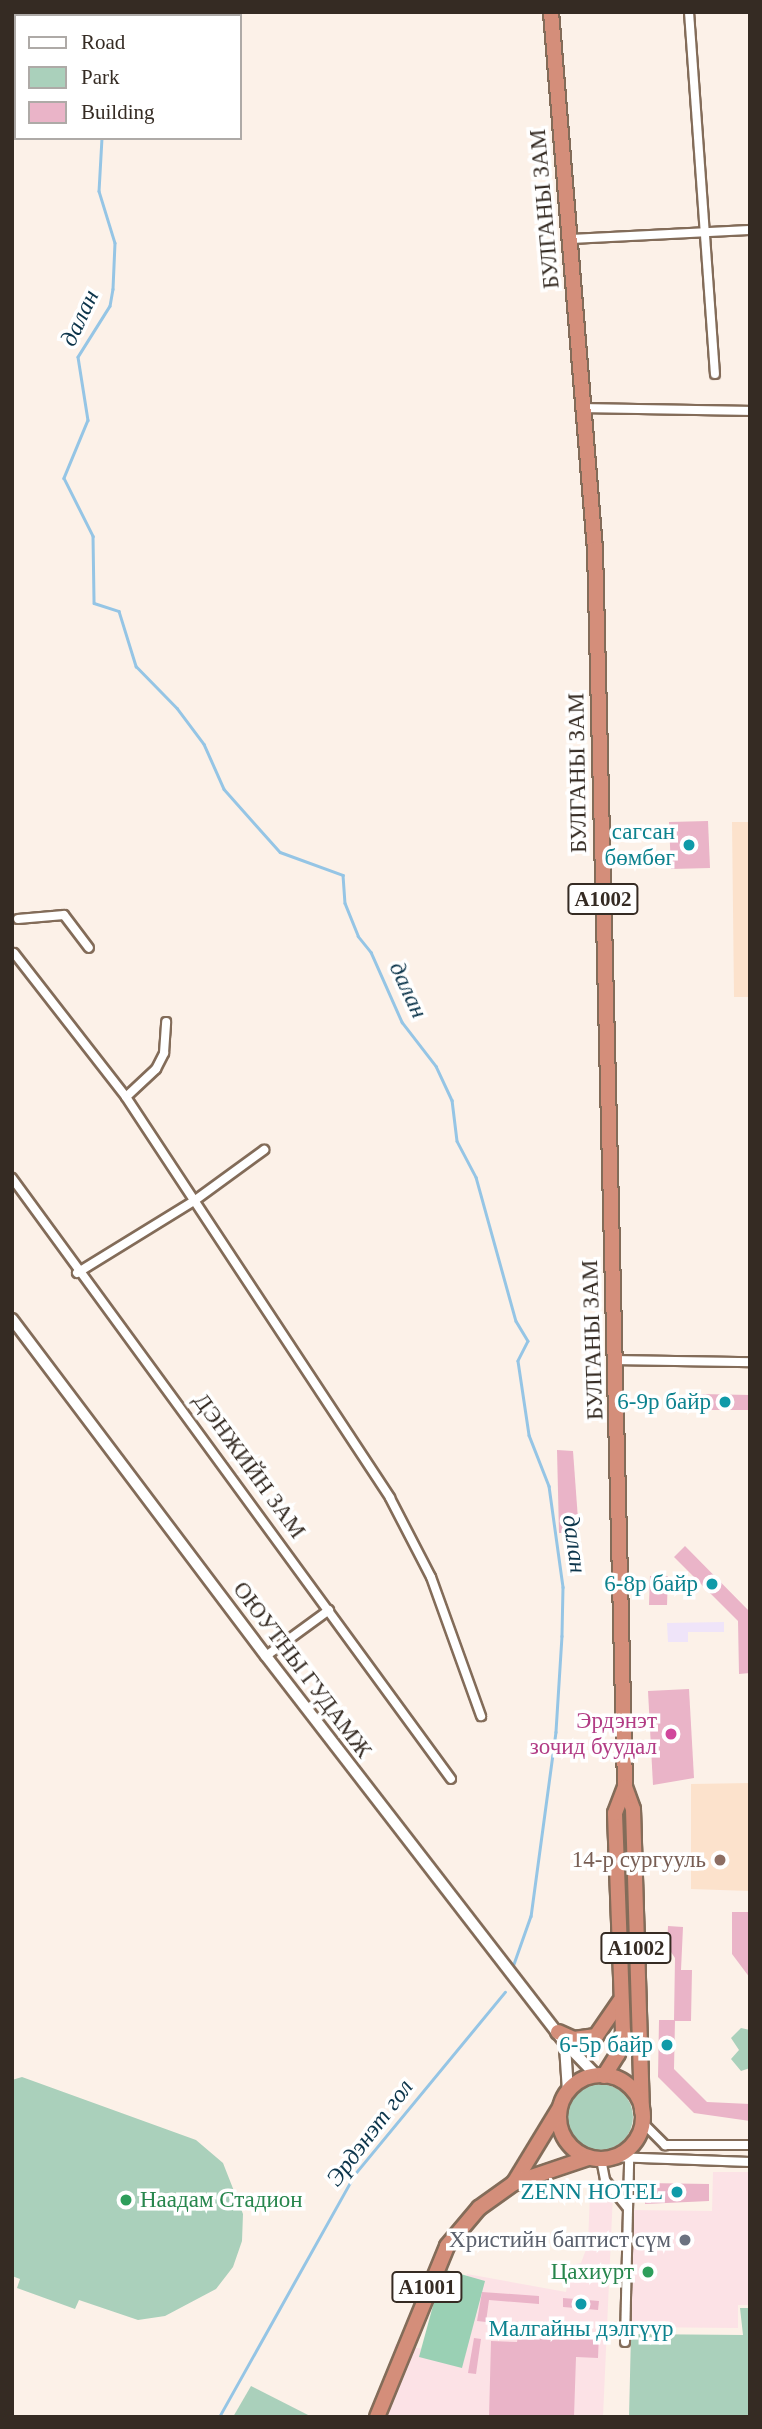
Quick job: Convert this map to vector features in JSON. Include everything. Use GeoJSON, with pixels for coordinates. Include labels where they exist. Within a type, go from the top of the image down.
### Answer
{"type":"FeatureCollection","features":[{"type":"Feature","properties":{"kind":"highway","name":"БУЛГАНЫ ЗАМ"},"geometry":{"type":"LineString","coordinates":[[551,12],[595,549],[625,1787],[633,1809],[642,2116]]}},
{"type":"Feature","properties":{"kind":"highway","name":"БУЛГАНЫ ЗАМ"},"geometry":{"type":"LineString","coordinates":[[601,2076],[621,2043],[623,1993],[615,1813],[625,1787]]}},
{"type":"Feature","properties":{"kind":"highway"},"geometry":{"type":"LineString","coordinates":[[561,2037],[575,2039],[596,2036],[613,2016],[623,1993]]}},
{"type":"Feature","properties":{"kind":"highway"},"geometry":{"type":"LineString","coordinates":[[568,2091],[601,2076],[625,2083],[642,2116]]}},
{"type":"Feature","properties":{"kind":"highway","name":"A1001"},"geometry":{"type":"LineString","coordinates":[[514,2183],[568,2091]]}},
{"type":"Feature","properties":{"kind":"highway"},"geometry":{"type":"LineString","coordinates":[[560,2108],[564,2138],[601,2158]]}},
{"type":"Feature","properties":{"kind":"highway","name":"A1001"},"geometry":{"type":"LineString","coordinates":[[377,2417],[447,2246],[479,2208],[514,2183],[601,2158],[633,2144],[642,2116]]}},
{"type":"Feature","properties":{"kind":"street"},"geometry":{"type":"LineString","coordinates":[[689,12],[707,232],[715,374]]}},
{"type":"Feature","properties":{"kind":"street"},"geometry":{"type":"LineString","coordinates":[[570,239],[750,230]]}},
{"type":"Feature","properties":{"kind":"street"},"geometry":{"type":"LineString","coordinates":[[584,408],[750,411]]}},
{"type":"Feature","properties":{"kind":"street"},"geometry":{"type":"LineString","coordinates":[[18,919],[64,915],[89,948]]}},
{"type":"Feature","properties":{"kind":"street"},"geometry":{"type":"LineString","coordinates":[[13,953],[126,1097],[390,1498],[431,1577],[481,1716]]}},
{"type":"Feature","properties":{"kind":"street"},"geometry":{"type":"LineString","coordinates":[[126,1097],[156,1069],[164,1053],[166,1022]]}},
{"type":"Feature","properties":{"kind":"street"},"geometry":{"type":"LineString","coordinates":[[77,1273],[194,1201],[264,1150]]}},
{"type":"Feature","properties":{"kind":"street","name":"ДЭНЖИЙН ЗАМ"},"geometry":{"type":"LineString","coordinates":[[12,1178],[77,1273],[140,1348],[451,1779]]}},
{"type":"Feature","properties":{"kind":"street","name":"ОЮУТНЫ ГУДАМЖ"},"geometry":{"type":"LineString","coordinates":[[12,1319],[266,1656],[561,2037],[601,2076]]}},
{"type":"Feature","properties":{"kind":"street"},"geometry":{"type":"LineString","coordinates":[[616,1360],[750,1362]]}},
{"type":"Feature","properties":{"kind":"street"},"geometry":{"type":"LineString","coordinates":[[266,1656],[329,1610]]}},
{"type":"Feature","properties":{"kind":"street"},"geometry":{"type":"LineString","coordinates":[[561,2037],[568,2091]]}},
{"type":"Feature","properties":{"kind":"street"},"geometry":{"type":"LineString","coordinates":[[642,2116],[665,2145],[750,2146]]}},
{"type":"Feature","properties":{"kind":"street"},"geometry":{"type":"LineString","coordinates":[[627,2207],[605,2180],[601,2158],[629,2161],[750,2162]]}},
{"type":"Feature","properties":{"kind":"street"},"geometry":{"type":"LineString","coordinates":[[625,2342],[629,2161]]}},
{"type":"Feature","properties":{"kind":"shaded area"},"geometry":{"type":"Polygon","coordinates":[[[732,822],[750,822],[750,997],[734,997],[732,822]]]}},
{"type":"Feature","properties":{"kind":"shaded area"},"geometry":{"type":"Polygon","coordinates":[[[724,1622],[724,1632],[688,1632],[688,1642],[668,1642],[667,1623],[724,1622]]]}},
{"type":"Feature","properties":{"kind":"shaded area","name":"14-р сургууль"},"geometry":{"type":"Polygon","coordinates":[[[750,1783],[750,1891],[691,1889],[691,1784],[750,1783]]]}},
{"type":"Feature","properties":{"kind":"shaded area"},"geometry":{"type":"Polygon","coordinates":[[[713,2172],[750,2172],[750,2305],[738,2305],[738,2328],[629,2327],[629,2210],[712,2211],[713,2172]]]}},
{"type":"Feature","properties":{"kind":"shaded area"},"geometry":{"type":"Polygon","coordinates":[[[590,2192],[613,2193],[603,2417],[381,2417],[395,2344],[452,2354],[467,2274],[566,2292],[571,2265],[581,2263],[588,2244],[590,2192]]]}},
{"type":"Feature","properties":{"kind":"green space"},"geometry":{"type":"Polygon","coordinates":[[[741,2028],[750,2030],[750,2068],[741,2071],[731,2059],[739,2050],[731,2038],[741,2028]]]}},
{"type":"Feature","properties":{"kind":"green space","name":"Наадам Стадион"},"geometry":{"type":"Polygon","coordinates":[[[22,2077],[196,2140],[223,2163],[243,2214],[242,2241],[233,2267],[216,2289],[165,2316],[138,2320],[79,2300],[75,2309],[17,2288],[20,2279],[12,2276],[12,2080],[22,2077]]]}},
{"type":"Feature","properties":{"kind":"green space"},"geometry":{"type":"Polygon","coordinates":[[[594,2084],[606,2084],[618,2089],[628,2099],[633,2117],[631,2130],[618,2145],[606,2150],[594,2150],[582,2145],[572,2135],[567,2123],[567,2111],[572,2099],[582,2089],[594,2084]]]}},
{"type":"Feature","properties":{"kind":"green space"},"geometry":{"type":"Polygon","coordinates":[[[443,2269],[485,2281],[462,2368],[419,2357],[443,2269]]]}},
{"type":"Feature","properties":{"kind":"green space"},"geometry":{"type":"Polygon","coordinates":[[[740,2308],[750,2308],[750,2417],[629,2417],[631,2334],[743,2335],[740,2308]]]}},
{"type":"Feature","properties":{"kind":"green space"},"geometry":{"type":"Polygon","coordinates":[[[251,2386],[312,2417],[233,2417],[251,2386]]]}},
{"type":"Feature","properties":{"kind":"building","name":"сагсан бөмбөг"},"geometry":{"type":"Polygon","coordinates":[[[708,821],[710,868],[671,869],[669,822],[708,821]]]}},
{"type":"Feature","properties":{"kind":"building","name":"6-9р байр"},"geometry":{"type":"Polygon","coordinates":[[[700,1394],[750,1395],[750,1410],[700,1410],[700,1394]]]}},
{"type":"Feature","properties":{"kind":"building"},"geometry":{"type":"Polygon","coordinates":[[[557,1450],[573,1451],[579,1533],[559,1533],[557,1450]]]}},
{"type":"Feature","properties":{"kind":"building","name":"6-8р байр"},"geometry":{"type":"Polygon","coordinates":[[[685,1546],[750,1612],[750,1673],[739,1674],[738,1621],[674,1557],[685,1546]]]}},
{"type":"Feature","properties":{"kind":"building"},"geometry":{"type":"Polygon","coordinates":[[[650,1576],[668,1576],[667,1605],[649,1605],[650,1576]]]}},
{"type":"Feature","properties":{"kind":"building","name":"Эрдэнэт зочид буудал"},"geometry":{"type":"Polygon","coordinates":[[[689,1689],[694,1778],[653,1785],[648,1691],[689,1689]]]}},
{"type":"Feature","properties":{"kind":"building"},"geometry":{"type":"Polygon","coordinates":[[[732,1912],[750,1912],[750,1978],[732,1954],[732,1912]]]}},
{"type":"Feature","properties":{"kind":"building","name":"6-5р байр"},"geometry":{"type":"Polygon","coordinates":[[[668,1926],[683,1927],[681,1970],[692,1970],[691,2021],[675,2021],[674,2069],[707,2102],[750,2104],[750,2121],[694,2113],[658,2077],[659,2020],[674,2020],[675,1958],[667,1946],[668,1926]]]}},
{"type":"Feature","properties":{"kind":"building","name":"ZENN HOTEL"},"geometry":{"type":"Polygon","coordinates":[[[646,2183],[709,2184],[709,2201],[645,2204],[646,2183]]]}},
{"type":"Feature","properties":{"kind":"building"},"geometry":{"type":"Polygon","coordinates":[[[482,2292],[539,2296],[539,2304],[489,2300],[486,2322],[477,2321],[482,2292]]]}},
{"type":"Feature","properties":{"kind":"building","name":"Малгайны дэлгүүр"},"geometry":{"type":"Polygon","coordinates":[[[563,2298],[599,2301],[598,2310],[563,2307],[563,2298]]]}},
{"type":"Feature","properties":{"kind":"building"},"geometry":{"type":"Polygon","coordinates":[[[599,2334],[598,2358],[576,2357],[574,2417],[489,2417],[491,2341],[517,2342],[518,2335],[599,2334]]]}},
{"type":"Feature","properties":{"kind":"building"},"geometry":{"type":"Polygon","coordinates":[[[474,2338],[481,2339],[476,2374],[468,2373],[474,2338]]]}},
{"type":"Feature","properties":{"kind":"waterway","name":"далан"},"geometry":{"type":"LineString","coordinates":[[102,140],[99,191],[115,243],[113,289],[110,306],[78,357],[88,420],[64,478],[93,536],[94,603],[119,611],[136,666],[177,708],[204,744],[224,789],[280,852],[343,875],[345,903],[358,936],[371,952],[402,1022],[436,1066],[452,1100],[457,1141],[476,1177],[516,1321],[528,1341],[518,1361],[529,1435],[549,1486],[563,1587],[562,1636],[556,1732],[531,1916],[513,1967]]}},
{"type":"Feature","properties":{"kind":"waterway","name":"Эрдэнэт гол"},"geometry":{"type":"LineString","coordinates":[[219,2417],[354,2175],[505,1992]]}},
{"type":"Feature","properties":{"kind":"place","name":"сагсан бөмбөг"},"geometry":{"type":"Point","coordinates":[689,845]}},
{"type":"Feature","properties":{"kind":"place","name":"6-9р байр"},"geometry":{"type":"Point","coordinates":[725,1402]}},
{"type":"Feature","properties":{"kind":"place","name":"6-8р байр"},"geometry":{"type":"Point","coordinates":[712,1584]}},
{"type":"Feature","properties":{"kind":"place","name":"Эрдэнэт зочид буудал"},"geometry":{"type":"Point","coordinates":[671,1734]}},
{"type":"Feature","properties":{"kind":"place","name":"14-р сургууль"},"geometry":{"type":"Point","coordinates":[720,1860]}},
{"type":"Feature","properties":{"kind":"place","name":"6-5р байр"},"geometry":{"type":"Point","coordinates":[667,2045]}},
{"type":"Feature","properties":{"kind":"place","name":"ZENN HOTEL"},"geometry":{"type":"Point","coordinates":[677,2192]}},
{"type":"Feature","properties":{"kind":"place","name":"Наадам Стадион"},"geometry":{"type":"Point","coordinates":[126,2200]}},
{"type":"Feature","properties":{"kind":"place","name":"Христийн баптист сүм"},"geometry":{"type":"Point","coordinates":[685,2240]}},
{"type":"Feature","properties":{"kind":"place","name":"Цахиурт"},"geometry":{"type":"Point","coordinates":[648,2272]}},
{"type":"Feature","properties":{"kind":"place","name":"Малгайны дэлгүүр"},"geometry":{"type":"Point","coordinates":[581,2304]}}]}
